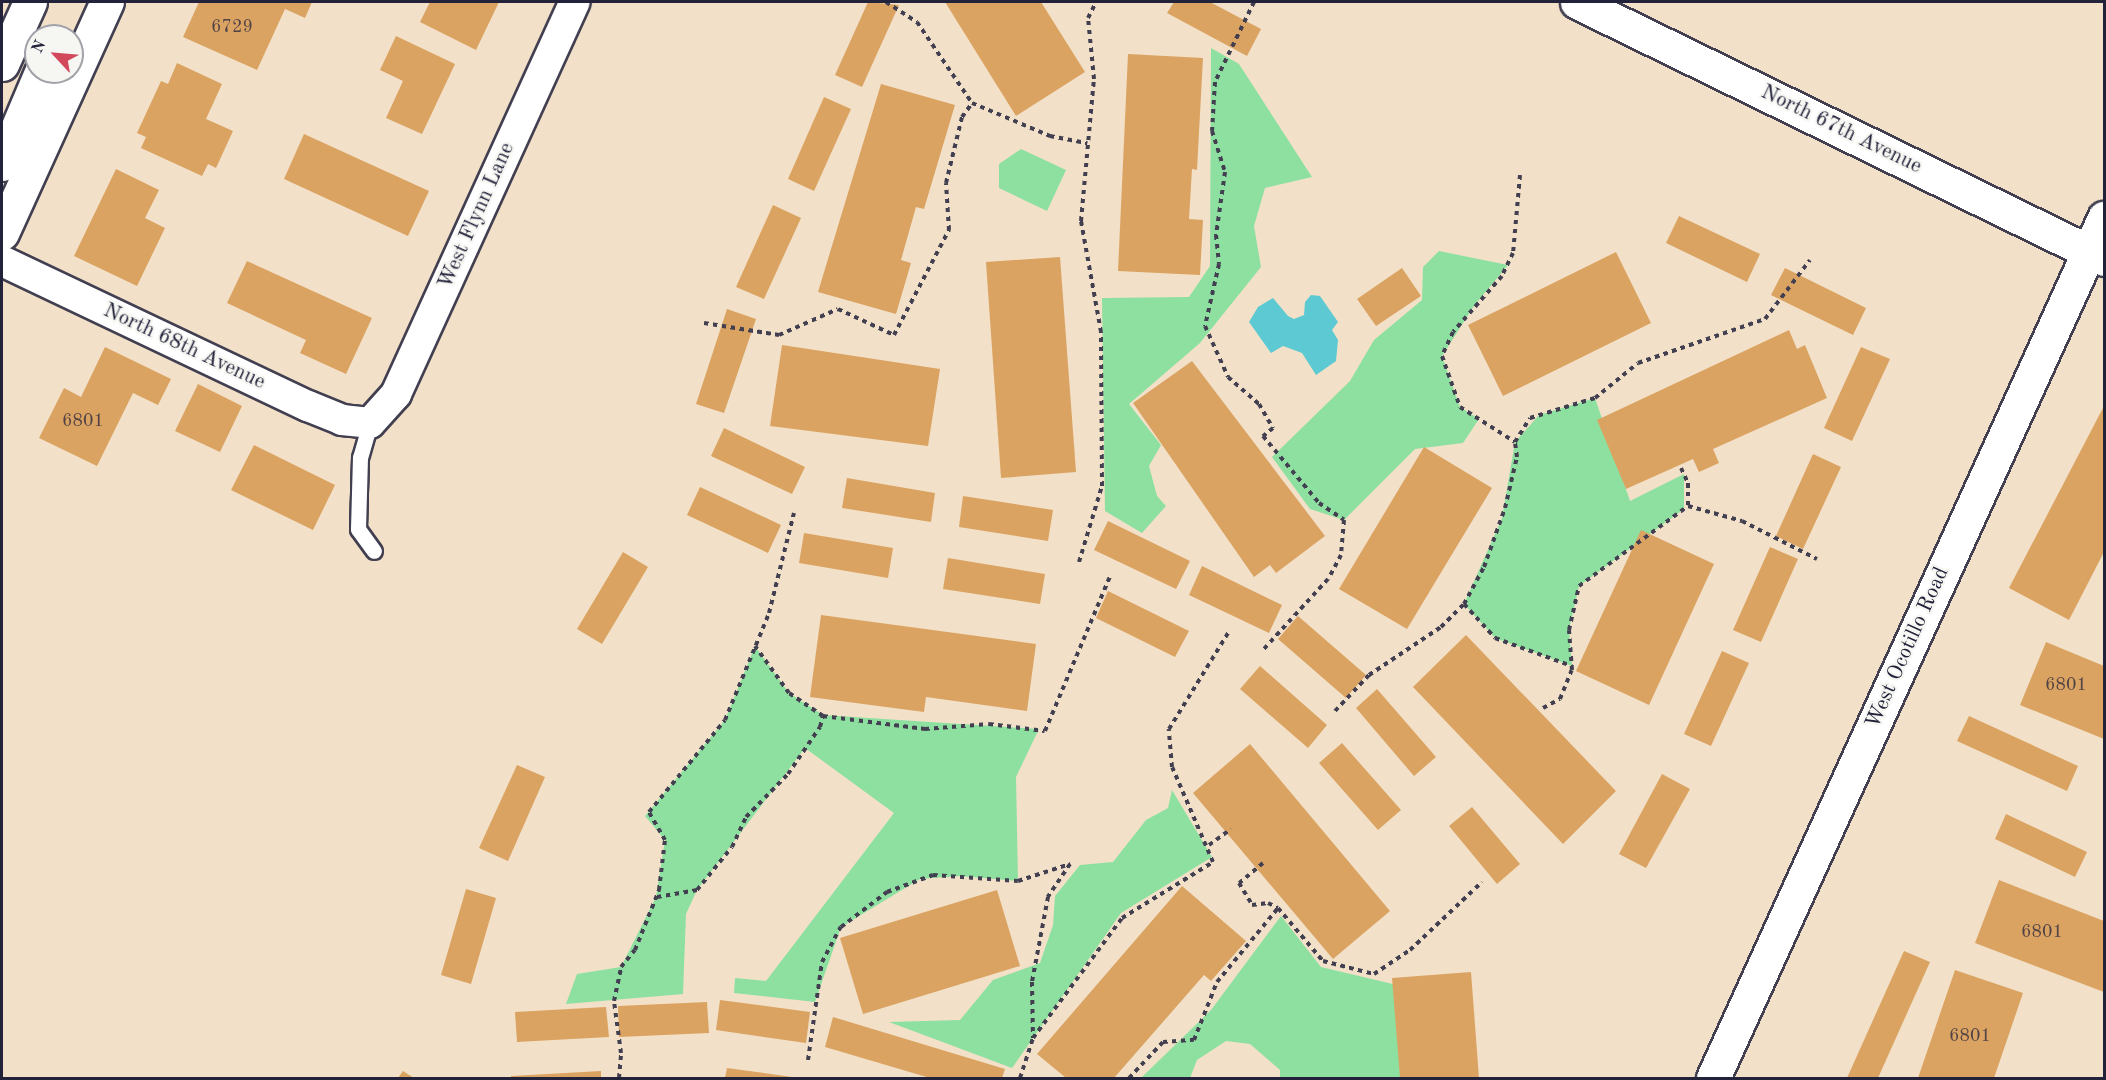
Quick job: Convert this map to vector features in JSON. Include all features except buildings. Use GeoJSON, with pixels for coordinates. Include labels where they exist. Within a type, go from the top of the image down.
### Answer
{"type":"FeatureCollection","features":[{"type":"Feature","properties":{"kind":"main road"},"geometry":{"type":"LineString","coordinates":[[16,54],[30,2]]}},
{"type":"Feature","properties":{"kind":"main road"},"geometry":{"type":"LineString","coordinates":[[2,233],[107,2]]}},
{"type":"Feature","properties":{"kind":"main road","name":"North 67th Avenue"},"geometry":{"type":"LineString","coordinates":[[1577,2],[2097,255]]}},
{"type":"Feature","properties":{"kind":"main road"},"geometry":{"type":"LineString","coordinates":[[2,164],[36,84]]}},
{"type":"Feature","properties":{"kind":"main road","name":"West Ocotillo Road"},"geometry":{"type":"LineString","coordinates":[[1713,1078],[2097,255],[2104,218]]}},
{"type":"Feature","properties":{"kind":"street","name":"West Flynn Lane"},"geometry":{"type":"LineString","coordinates":[[370,423],[396,394],[574,2]]}},
{"type":"Feature","properties":{"kind":"street","name":"North 68th Avenue"},"geometry":{"type":"LineString","coordinates":[[2,261],[308,406],[342,420],[370,423]]}},
{"type":"Feature","properties":{"kind":"lane"},"geometry":{"type":"LineString","coordinates":[[370,423],[360,457],[358,529],[374,550]]}},
{"type":"Feature","properties":{"kind":"path"},"geometry":{"type":"LineString","coordinates":[[886,2],[917,22],[972,103],[1050,136],[1087,143]]}},
{"type":"Feature","properties":{"kind":"path"},"geometry":{"type":"LineString","coordinates":[[1079,562],[1102,486],[1101,332],[1081,221],[1094,79],[1088,18],[1096,2]]}},
{"type":"Feature","properties":{"kind":"path"},"geometry":{"type":"LineString","coordinates":[[1254,2],[1215,82],[1212,131],[1225,172],[1216,236],[1219,264],[1205,326],[1228,377],[1259,404],[1273,428],[1263,436],[1319,503],[1344,520],[1341,555],[1328,579],[1263,651]]}},
{"type":"Feature","properties":{"kind":"path"},"geometry":{"type":"LineString","coordinates":[[704,323],[778,335],[838,309],[894,335],[948,230],[946,183],[962,117],[972,103]]}},
{"type":"Feature","properties":{"kind":"path"},"geometry":{"type":"LineString","coordinates":[[1515,442],[1460,407],[1442,356],[1453,332],[1502,276],[1513,253],[1520,175]]}},
{"type":"Feature","properties":{"kind":"path"},"geometry":{"type":"LineString","coordinates":[[1335,711],[1369,675],[1441,627],[1464,604],[1484,567],[1505,508],[1517,457],[1515,442],[1530,418],[1595,398],[1638,363],[1765,319],[1810,260]]}},
{"type":"Feature","properties":{"kind":"path"},"geometry":{"type":"LineString","coordinates":[[1681,468],[1688,483],[1688,506]]}},
{"type":"Feature","properties":{"kind":"path"},"geometry":{"type":"LineString","coordinates":[[1688,506],[1742,520],[1817,559]]}},
{"type":"Feature","properties":{"kind":"path"},"geometry":{"type":"LineString","coordinates":[[1543,708],[1560,699],[1572,666],[1569,630],[1579,586],[1688,506]]}},
{"type":"Feature","properties":{"kind":"path"},"geometry":{"type":"LineString","coordinates":[[619,1078],[621,1053],[614,1001],[621,967],[635,950],[656,897],[665,840],[649,813],[725,720],[769,613],[794,513]]}},
{"type":"Feature","properties":{"kind":"path"},"geometry":{"type":"LineString","coordinates":[[755,646],[789,693],[822,716],[926,729],[989,724],[1045,730],[1110,576]]}},
{"type":"Feature","properties":{"kind":"path"},"geometry":{"type":"LineString","coordinates":[[1464,604],[1495,638],[1572,666]]}},
{"type":"Feature","properties":{"kind":"path"},"geometry":{"type":"LineString","coordinates":[[1020,1078],[1033,1038],[1122,918],[1214,862],[1209,845],[1172,767],[1169,729],[1228,633]]}},
{"type":"Feature","properties":{"kind":"path"},"geometry":{"type":"LineString","coordinates":[[656,897],[697,890],[732,847],[746,817],[788,774],[820,727],[822,716]]}},
{"type":"Feature","properties":{"kind":"path"},"geometry":{"type":"LineString","coordinates":[[1209,845],[1231,829]]}},
{"type":"Feature","properties":{"kind":"path"},"geometry":{"type":"LineString","coordinates":[[1263,863],[1239,883],[1252,905],[1268,903],[1278,908],[1323,961],[1374,974],[1410,950],[1482,882]]}},
{"type":"Feature","properties":{"kind":"path"},"geometry":{"type":"LineString","coordinates":[[808,1060],[822,962],[841,927],[887,892],[933,874],[1018,881],[1070,864],[1048,897],[1032,982],[1033,1038]]}},
{"type":"Feature","properties":{"kind":"path"},"geometry":{"type":"LineString","coordinates":[[1129,1078],[1163,1042],[1194,1040],[1217,982],[1278,908]]}},
{"type":"Feature","properties":{"kind":"green space"},"geometry":{"type":"Polygon","coordinates":[[[1211,48],[1239,64],[1312,177],[1265,188],[1254,226],[1261,267],[1200,343],[1129,404],[1161,445],[1149,466],[1157,496],[1166,506],[1142,533],[1105,511],[1102,298],[1189,297],[1210,266],[1211,48]]]}},
{"type":"Feature","properties":{"kind":"green space"},"geometry":{"type":"Polygon","coordinates":[[[1021,149],[1066,170],[1047,211],[999,188],[999,164],[1021,149]]]}},
{"type":"Feature","properties":{"kind":"green space"},"geometry":{"type":"Polygon","coordinates":[[[1439,251],[1508,265],[1474,306],[1442,356],[1460,407],[1479,419],[1463,443],[1415,449],[1344,520],[1310,509],[1272,457],[1350,381],[1374,340],[1422,300],[1423,267],[1439,251]]]}},
{"type":"Feature","properties":{"kind":"green space"},"geometry":{"type":"Polygon","coordinates":[[[1595,398],[1630,501],[1684,474],[1684,509],[1579,586],[1569,630],[1572,666],[1495,638],[1464,604],[1502,518],[1515,442],[1539,415],[1595,398]]]}},
{"type":"Feature","properties":{"kind":"green space"},"geometry":{"type":"Polygon","coordinates":[[[755,646],[789,693],[823,715],[1039,729],[1016,777],[1018,881],[960,876],[920,879],[841,927],[815,1002],[734,993],[735,978],[766,981],[894,813],[805,748],[697,890],[686,914],[683,994],[566,1004],[577,974],[621,967],[656,897],[665,840],[645,816],[725,720],[755,646]]]}},
{"type":"Feature","properties":{"kind":"green space"},"geometry":{"type":"Polygon","coordinates":[[[1172,790],[1212,857],[1121,913],[1012,1068],[889,1022],[960,1020],[993,980],[1040,963],[1053,925],[1055,896],[1080,865],[1113,862],[1146,820],[1168,808],[1172,790]]]}},
{"type":"Feature","properties":{"kind":"green space"},"geometry":{"type":"Polygon","coordinates":[[[1281,916],[1321,967],[1397,985],[1403,1078],[1280,1078],[1280,1070],[1250,1044],[1226,1041],[1197,1060],[1190,1078],[1141,1078],[1211,1010],[1281,916]]]}},
{"type":"Feature","properties":{"kind":"water"},"geometry":{"type":"Polygon","coordinates":[[[1311,295],[1320,296],[1338,322],[1332,330],[1338,340],[1336,361],[1316,375],[1302,353],[1283,346],[1271,353],[1249,322],[1258,307],[1273,298],[1288,316],[1294,319],[1304,315],[1305,302],[1311,295]]]}}]}
